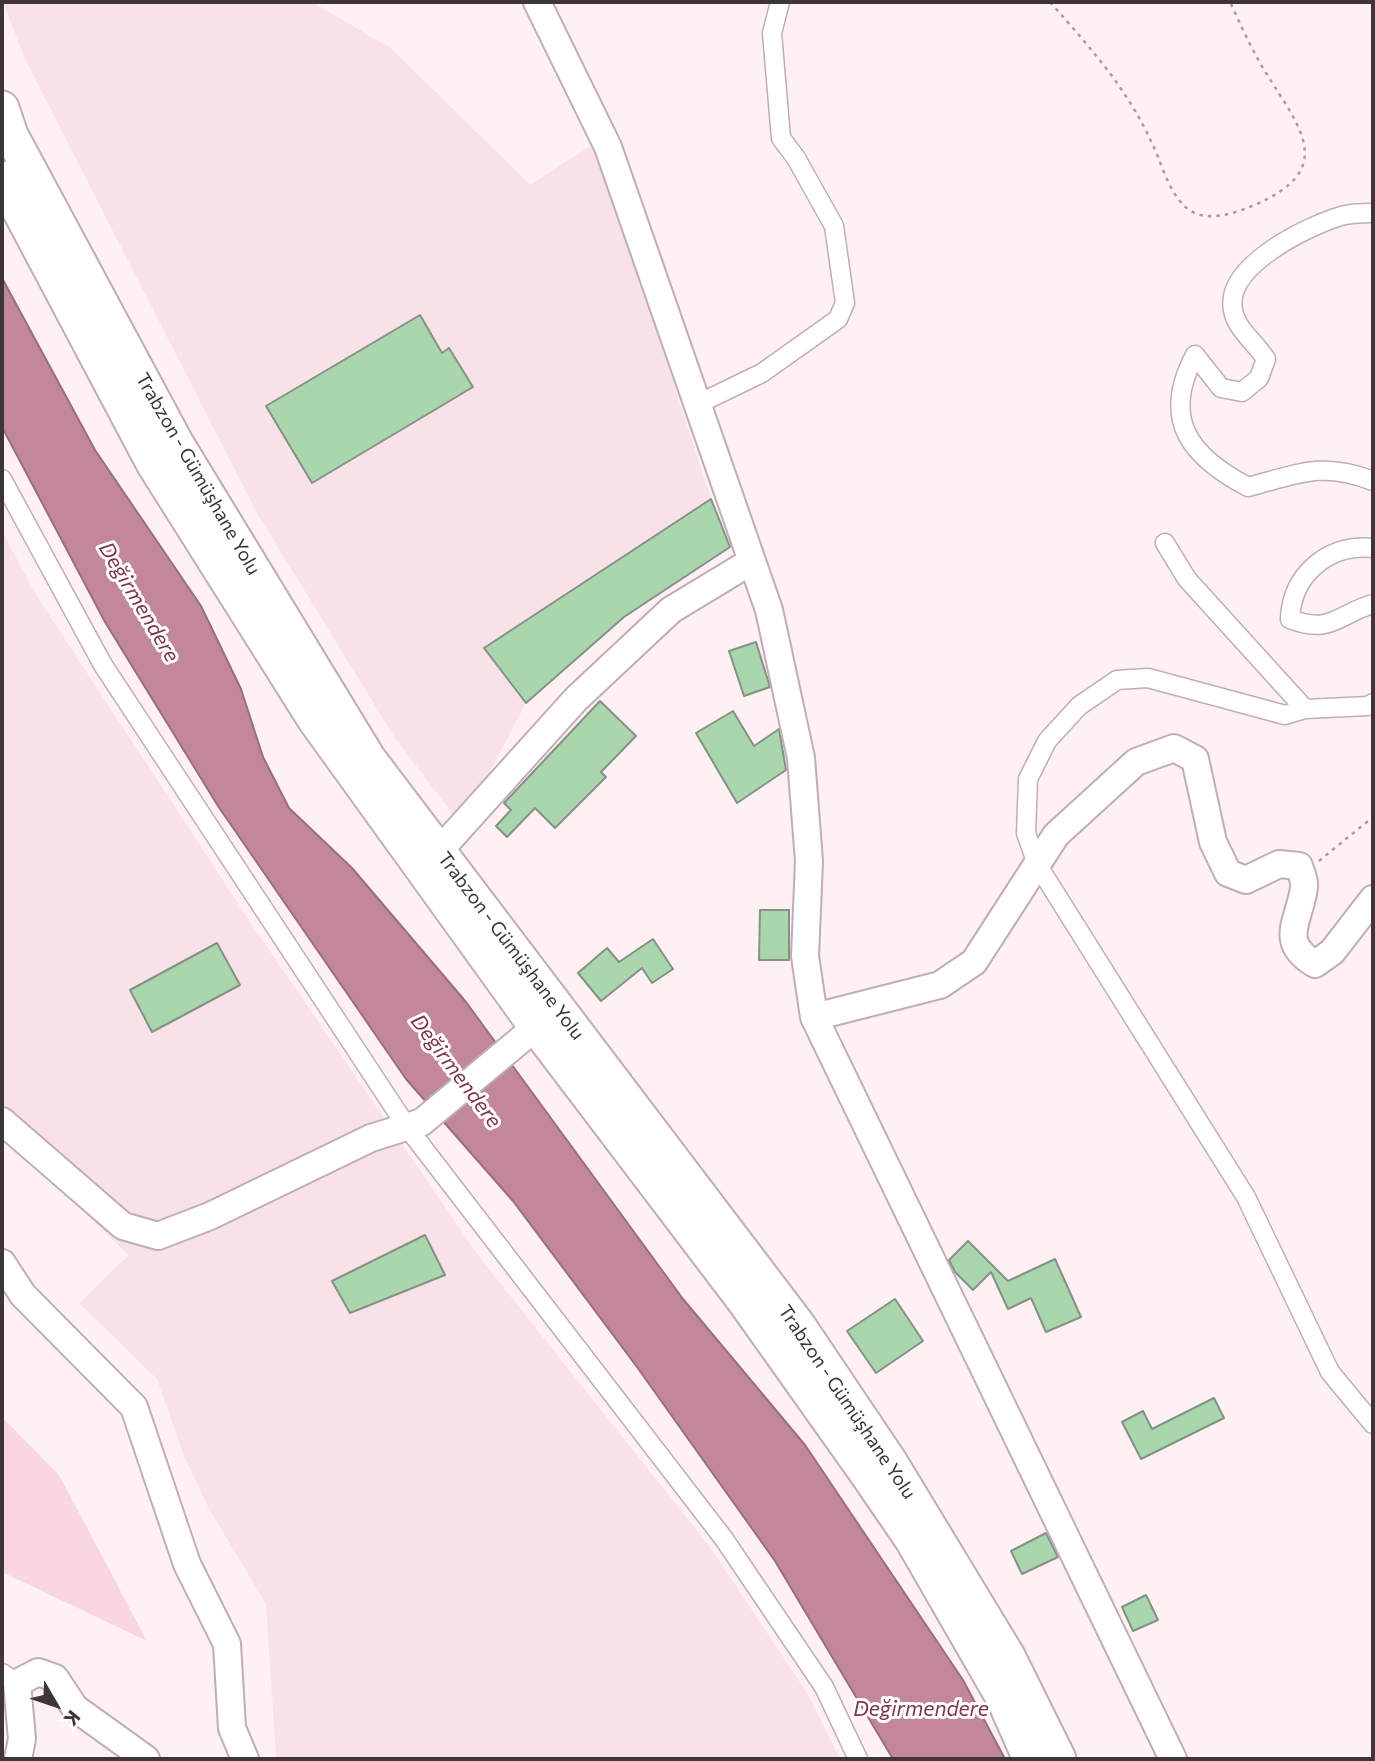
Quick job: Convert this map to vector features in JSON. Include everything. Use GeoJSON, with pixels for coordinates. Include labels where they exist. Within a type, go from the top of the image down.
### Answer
{"type":"FeatureCollection","features":[{"type":"Feature","properties":{"kind":"highway","name":"Trabzon - Gümüşhane Yolu"},"geometry":{"type":"LineString","coordinates":[[2,108],[11,135],[177,444],[369,759],[799,1326],[891,1463],[1008,1656],[1059,1759]]}},
{"type":"Feature","properties":{"kind":"highway","name":"Trabzon - Gümüşhane Yolu"},"geometry":{"type":"LineString","coordinates":[[2,178],[154,465],[306,708],[528,1034],[744,1301],[864,1470],[912,1540],[996,1687],[1030,1759]]}},
{"type":"Feature","properties":{"kind":"street"},"geometry":{"type":"LineString","coordinates":[[537,2],[608,147],[769,610],[801,758],[809,861],[805,956],[814,1017],[1173,1759]]}},
{"type":"Feature","properties":{"kind":"street"},"geometry":{"type":"LineString","coordinates":[[696,405],[762,373],[830,325],[838,318],[845,303],[834,226],[796,158],[781,138],[772,33],[780,2]]}},
{"type":"Feature","properties":{"kind":"street"},"geometry":{"type":"LineString","coordinates":[[1373,213],[1341,216],[1302,233],[1264,254],[1248,270],[1237,287],[1232,308],[1240,328],[1266,359],[1259,378],[1242,392],[1221,388],[1195,355],[1185,374],[1178,415],[1186,434],[1200,450],[1230,477],[1248,487],[1308,470],[1349,472],[1373,481]]}},
{"type":"Feature","properties":{"kind":"street"},"geometry":{"type":"LineString","coordinates":[[2,479],[103,664],[414,1124],[724,1539],[824,1687],[858,1759]]}},
{"type":"Feature","properties":{"kind":"street"},"geometry":{"type":"LineString","coordinates":[[1166,543],[1187,579],[1305,709]]}},
{"type":"Feature","properties":{"kind":"street"},"geometry":{"type":"LineString","coordinates":[[1373,548],[1354,547],[1332,552],[1303,582],[1291,599],[1290,619],[1309,627],[1329,625],[1373,604]]}},
{"type":"Feature","properties":{"kind":"street"},"geometry":{"type":"LineString","coordinates":[[439,851],[452,841],[576,699],[671,610],[752,561]]}},
{"type":"Feature","properties":{"kind":"street"},"geometry":{"type":"LineString","coordinates":[[1373,703],[1368,706],[1305,709],[1285,715],[1148,678],[1117,680],[1079,706],[1047,741],[1028,779],[1026,833],[1037,864],[1246,1197],[1330,1372],[1373,1424]]}},
{"type":"Feature","properties":{"kind":"street"},"geometry":{"type":"LineString","coordinates":[[814,1017],[940,985],[974,962],[1056,835],[1136,762],[1174,748],[1195,759],[1213,842],[1228,873],[1246,880],[1279,864],[1300,866],[1305,885],[1292,934],[1299,954],[1315,964],[1332,952],[1373,899]]}},
{"type":"Feature","properties":{"kind":"street"},"geometry":{"type":"LineString","coordinates":[[2,1121],[123,1226],[158,1236],[210,1216],[371,1138],[414,1124],[528,1034]]}},
{"type":"Feature","properties":{"kind":"street"},"geometry":{"type":"LineString","coordinates":[[2,1263],[23,1295],[134,1407],[187,1564],[227,1643],[232,1728],[244,1759]]}},
{"type":"Feature","properties":{"kind":"street"},"geometry":{"type":"LineString","coordinates":[[18,1759],[22,1739],[9,1678],[38,1672],[55,1678],[75,1708],[146,1759]]}},
{"type":"Feature","properties":{"kind":"path"},"geometry":{"type":"LineString","coordinates":[[1050,2],[1114,75],[1131,99],[1177,196],[1191,212],[1212,217],[1235,213],[1275,195],[1291,181],[1303,163],[1306,142],[1299,123],[1264,69],[1230,2]]}},
{"type":"Feature","properties":{"kind":"path"},"geometry":{"type":"LineString","coordinates":[[1305,885],[1315,864],[1373,817]]}},
{"type":"Feature","properties":{"kind":"shaded area"},"geometry":{"type":"Polygon","coordinates":[[[3,2],[312,2],[391,48],[530,185],[595,143],[711,499],[731,546],[624,617],[526,703],[481,788],[452,813],[395,738],[257,513],[25,59],[3,2]]]}},
{"type":"Feature","properties":{"kind":"shaded area"},"geometry":{"type":"Polygon","coordinates":[[[2,531],[36,595],[254,928],[480,1258],[710,1547],[807,1693],[840,1759],[276,1757],[266,1604],[208,1507],[184,1456],[157,1379],[79,1303],[129,1255],[2,1134],[2,531]]]}},
{"type":"Feature","properties":{"kind":"shaded area"},"geometry":{"type":"Polygon","coordinates":[[[2,1417],[59,1475],[147,1641],[2,1572],[2,1417]]]}},
{"type":"Feature","properties":{"kind":"water","name":"Değirmendere"},"geometry":{"type":"Polygon","coordinates":[[[2,278],[95,450],[201,606],[241,689],[263,757],[289,808],[352,868],[466,1002],[683,1299],[805,1445],[963,1680],[1005,1759],[893,1759],[775,1561],[637,1367],[513,1201],[406,1079],[218,806],[105,622],[2,427],[2,278]]]}},
{"type":"Feature","properties":{"kind":"building"},"geometry":{"type":"Polygon","coordinates":[[[420,315],[442,353],[449,348],[473,387],[312,483],[266,406],[420,315]]]}},
{"type":"Feature","properties":{"kind":"building"},"geometry":{"type":"Polygon","coordinates":[[[711,499],[730,547],[624,617],[526,703],[484,648],[711,499]]]}},
{"type":"Feature","properties":{"kind":"building"},"geometry":{"type":"Polygon","coordinates":[[[756,642],[770,687],[744,696],[729,651],[756,642]]]}},
{"type":"Feature","properties":{"kind":"building"},"geometry":{"type":"Polygon","coordinates":[[[600,701],[636,736],[601,772],[606,777],[555,828],[535,808],[507,837],[496,826],[511,810],[504,803],[600,701]]]}},
{"type":"Feature","properties":{"kind":"building"},"geometry":{"type":"Polygon","coordinates":[[[733,711],[754,746],[779,729],[786,770],[737,803],[696,733],[733,711]]]}},
{"type":"Feature","properties":{"kind":"building"},"geometry":{"type":"Polygon","coordinates":[[[760,910],[789,910],[789,960],[759,960],[760,910]]]}},
{"type":"Feature","properties":{"kind":"building"},"geometry":{"type":"Polygon","coordinates":[[[653,939],[673,969],[652,983],[642,968],[601,1001],[578,973],[607,948],[619,962],[653,939]]]}},
{"type":"Feature","properties":{"kind":"building"},"geometry":{"type":"Polygon","coordinates":[[[217,943],[240,985],[152,1032],[130,990],[217,943]]]}},
{"type":"Feature","properties":{"kind":"building"},"geometry":{"type":"Polygon","coordinates":[[[425,1235],[445,1275],[350,1313],[332,1281],[425,1235]]]}},
{"type":"Feature","properties":{"kind":"building"},"geometry":{"type":"Polygon","coordinates":[[[968,1241],[1008,1281],[1055,1259],[1081,1317],[1046,1332],[1031,1298],[1008,1309],[991,1272],[973,1290],[955,1272],[949,1260],[968,1241]]]}},
{"type":"Feature","properties":{"kind":"building"},"geometry":{"type":"Polygon","coordinates":[[[895,1299],[923,1341],[876,1373],[847,1331],[895,1299]]]}},
{"type":"Feature","properties":{"kind":"building"},"geometry":{"type":"Polygon","coordinates":[[[1214,1398],[1224,1418],[1141,1459],[1122,1422],[1143,1411],[1152,1429],[1214,1398]]]}},
{"type":"Feature","properties":{"kind":"building"},"geometry":{"type":"Polygon","coordinates":[[[1046,1533],[1058,1557],[1022,1574],[1011,1551],[1046,1533]]]}},
{"type":"Feature","properties":{"kind":"building"},"geometry":{"type":"Polygon","coordinates":[[[1146,1595],[1158,1620],[1133,1631],[1122,1607],[1146,1595]]]}}]}
